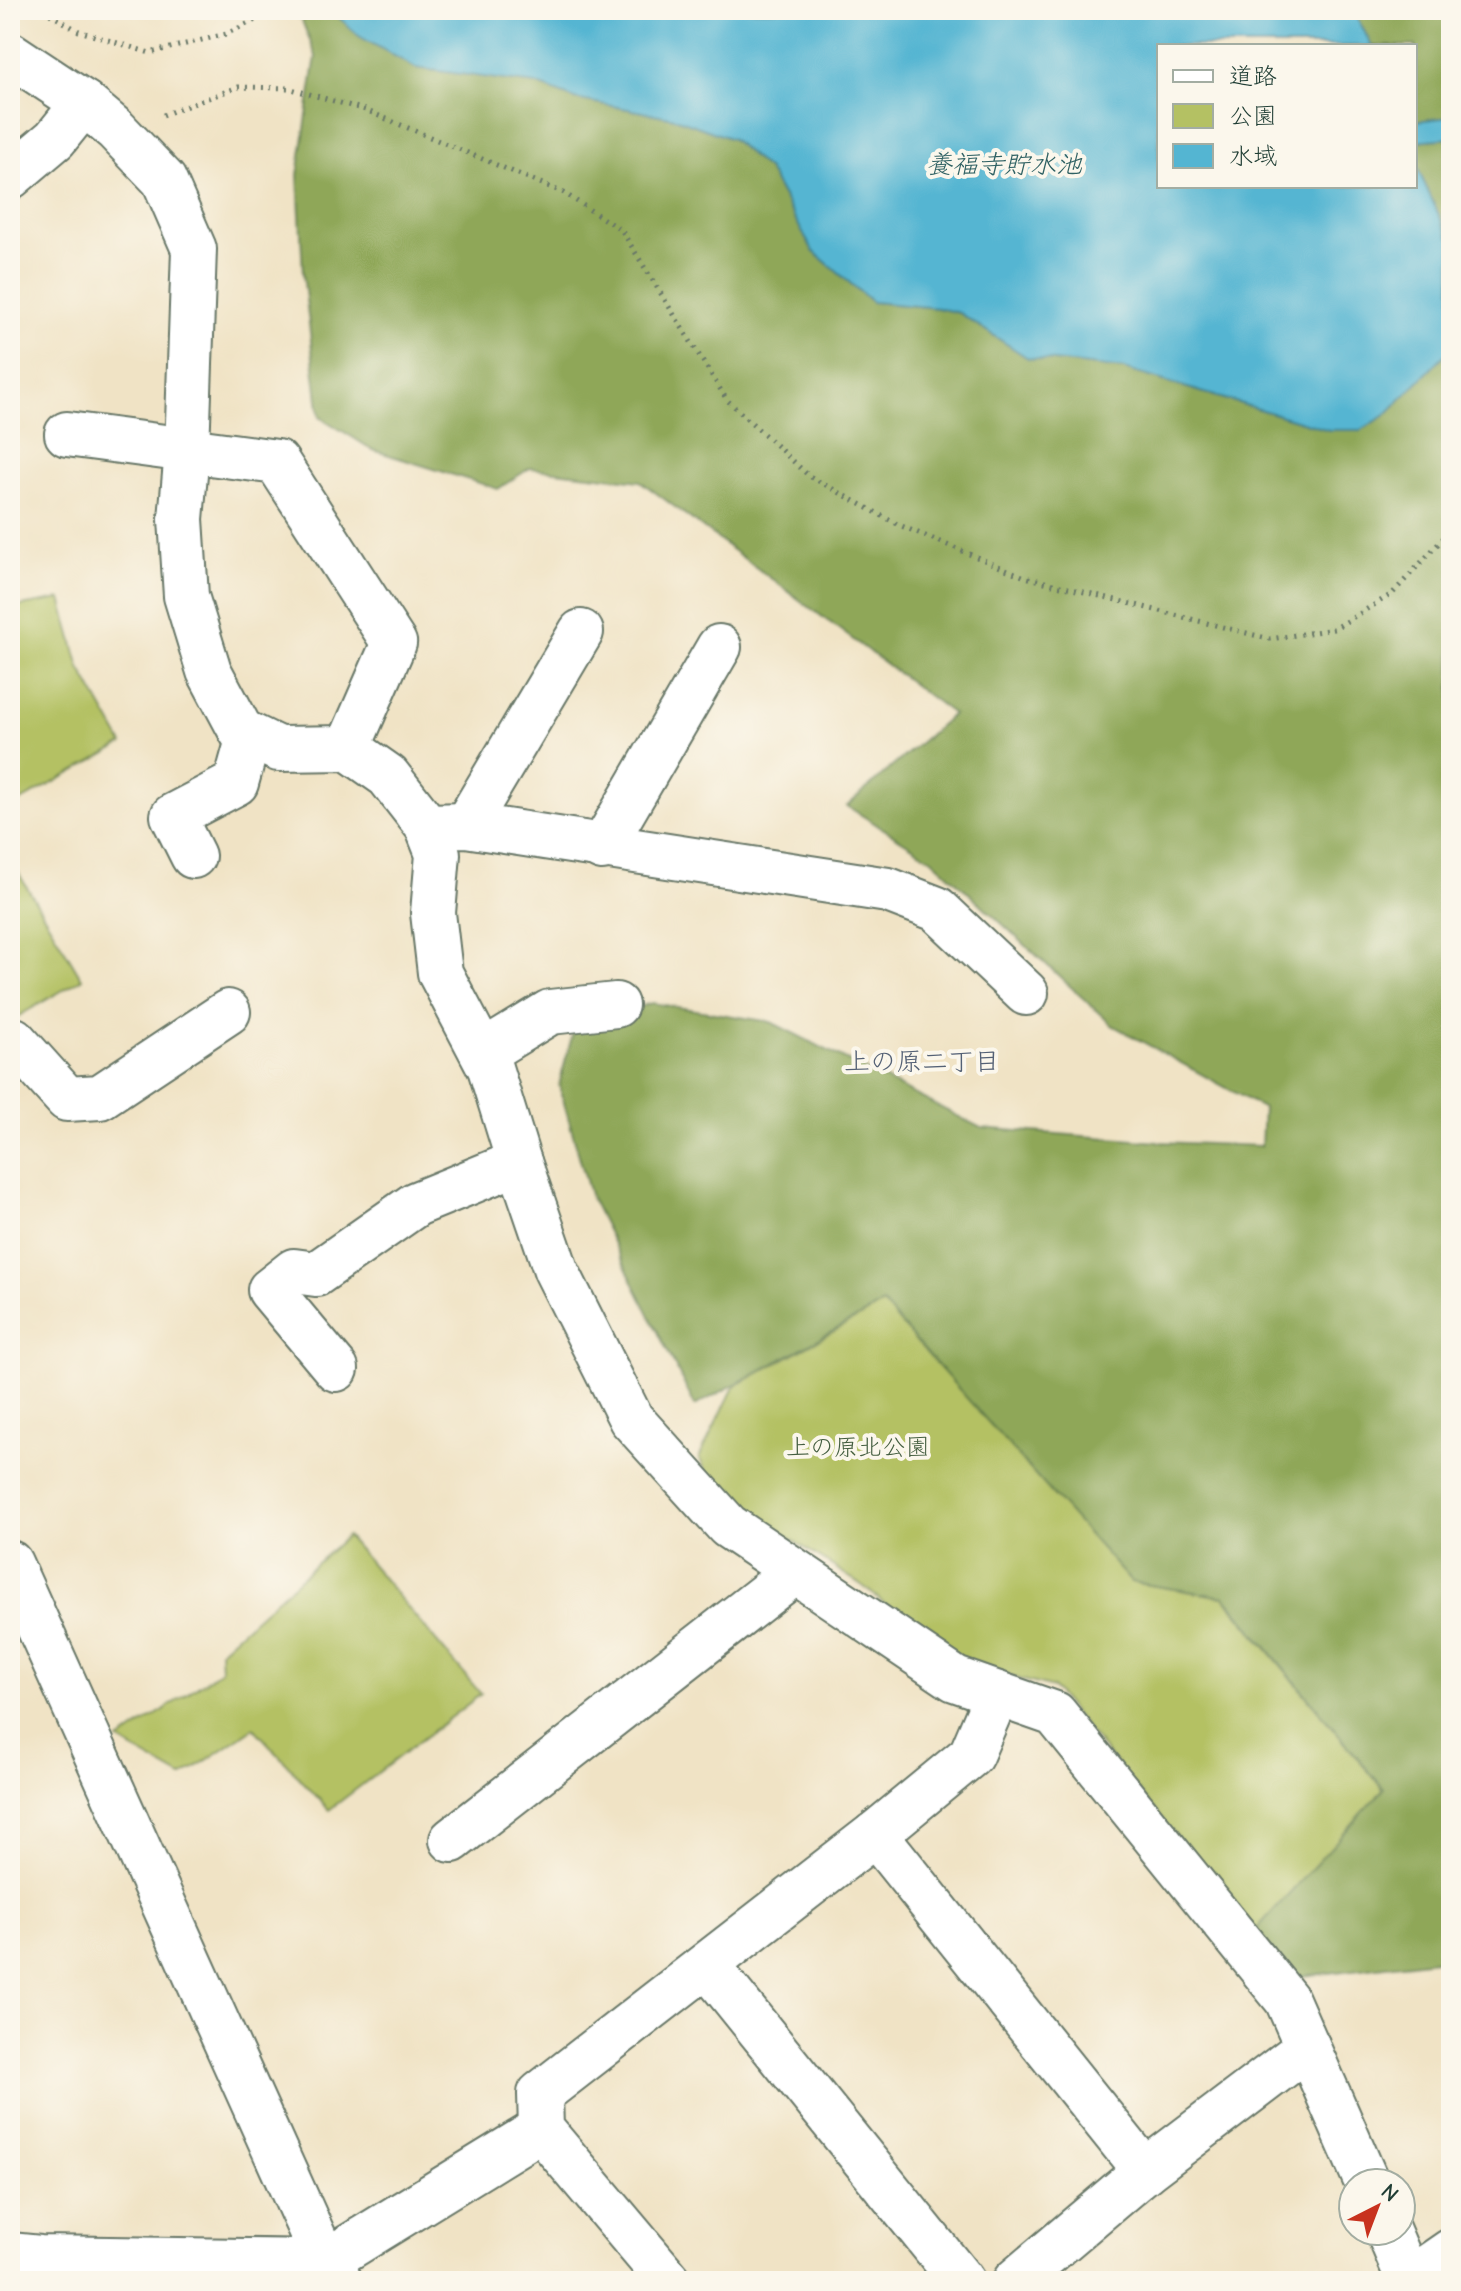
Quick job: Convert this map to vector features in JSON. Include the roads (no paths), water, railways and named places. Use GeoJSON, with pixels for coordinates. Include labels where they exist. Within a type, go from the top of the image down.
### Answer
{"type":"FeatureCollection","features":[{"type":"Feature","properties":{"kind":"street"},"geometry":{"type":"LineString","coordinates":[[10,54],[100,116],[164,180],[194,249],[187,451],[181,519],[186,596],[209,671],[241,731],[278,749],[348,748],[388,776],[446,826],[888,890],[937,909],[1026,993]]}},
{"type":"Feature","properties":{"kind":"street"},"geometry":{"type":"LineString","coordinates":[[10,177],[55,139],[100,116]]}},
{"type":"Feature","properties":{"kind":"street"},"geometry":{"type":"LineString","coordinates":[[67,434],[277,462],[394,643],[348,748]]}},
{"type":"Feature","properties":{"kind":"street"},"geometry":{"type":"LineString","coordinates":[[581,632],[446,826],[438,854],[433,913],[440,973],[490,1068],[556,1270],[631,1419],[728,1526],[955,1679],[1055,1714],[1287,2000],[1360,2167]]}},
{"type":"Feature","properties":{"kind":"street"},"geometry":{"type":"LineString","coordinates":[[602,848],[719,647]]}},
{"type":"Feature","properties":{"kind":"street"},"geometry":{"type":"LineString","coordinates":[[193,856],[173,816],[236,783],[249,736]]}},
{"type":"Feature","properties":{"kind":"street"},"geometry":{"type":"LineString","coordinates":[[483,1053],[550,1012],[616,1005]]}},
{"type":"Feature","properties":{"kind":"street"},"geometry":{"type":"LineString","coordinates":[[10,1040],[14,1040],[67,1099],[100,1097],[228,1012]]}},
{"type":"Feature","properties":{"kind":"street"},"geometry":{"type":"LineString","coordinates":[[336,1369],[270,1290],[294,1271],[316,1274],[416,1204],[519,1162]]}},
{"type":"Feature","properties":{"kind":"street"},"geometry":{"type":"LineString","coordinates":[[10,1563],[332,2272]]}},
{"type":"Feature","properties":{"kind":"street"},"geometry":{"type":"LineString","coordinates":[[452,1840],[795,1572]]}},
{"type":"Feature","properties":{"kind":"street"},"geometry":{"type":"LineString","coordinates":[[669,2281],[541,2129],[540,2094],[875,1834],[971,1755],[997,1694]]}},
{"type":"Feature","properties":{"kind":"street"},"geometry":{"type":"LineString","coordinates":[[875,1834],[1145,2171]]}},
{"type":"Feature","properties":{"kind":"street"},"geometry":{"type":"LineString","coordinates":[[707,1965],[962,2281]]}},
{"type":"Feature","properties":{"kind":"street"},"geometry":{"type":"LineString","coordinates":[[1015,2281],[1145,2171],[1308,2047]]}},
{"type":"Feature","properties":{"kind":"street"},"geometry":{"type":"LineString","coordinates":[[10,2218],[25,2256],[332,2272],[541,2129]]}},
{"type":"Feature","properties":{"kind":"street"},"geometry":{"type":"LineString","coordinates":[[1395,2247],[1409,2281],[1451,2251]]}},
{"type":"Feature","properties":{"kind":"water","name":"養福寺貯水池"},"geometry":{"type":"Polygon","coordinates":[[[331,10],[1353,10],[1371,44],[1157,44],[1157,188],[1417,188],[1417,167],[1451,241],[1451,348],[1386,415],[1361,430],[1329,430],[1124,369],[1028,358],[959,313],[872,302],[813,251],[768,170],[732,139],[675,118],[575,99],[536,84],[416,68],[359,36],[331,10]]]}},
{"type":"Feature","properties":{"kind":"water"},"geometry":{"type":"Polygon","coordinates":[[[1451,117],[1451,138],[1417,141],[1417,121],[1451,117]]]}},
{"type":"Feature","properties":{"kind":"district","name":"上の原二丁目"},"geometry":{"type":"Point","coordinates":[922,1061]}},
{"type":"Feature","properties":{"kind":"park label","name":"上の原北公園"},"geometry":{"type":"Point","coordinates":[858,1447]}}]}
